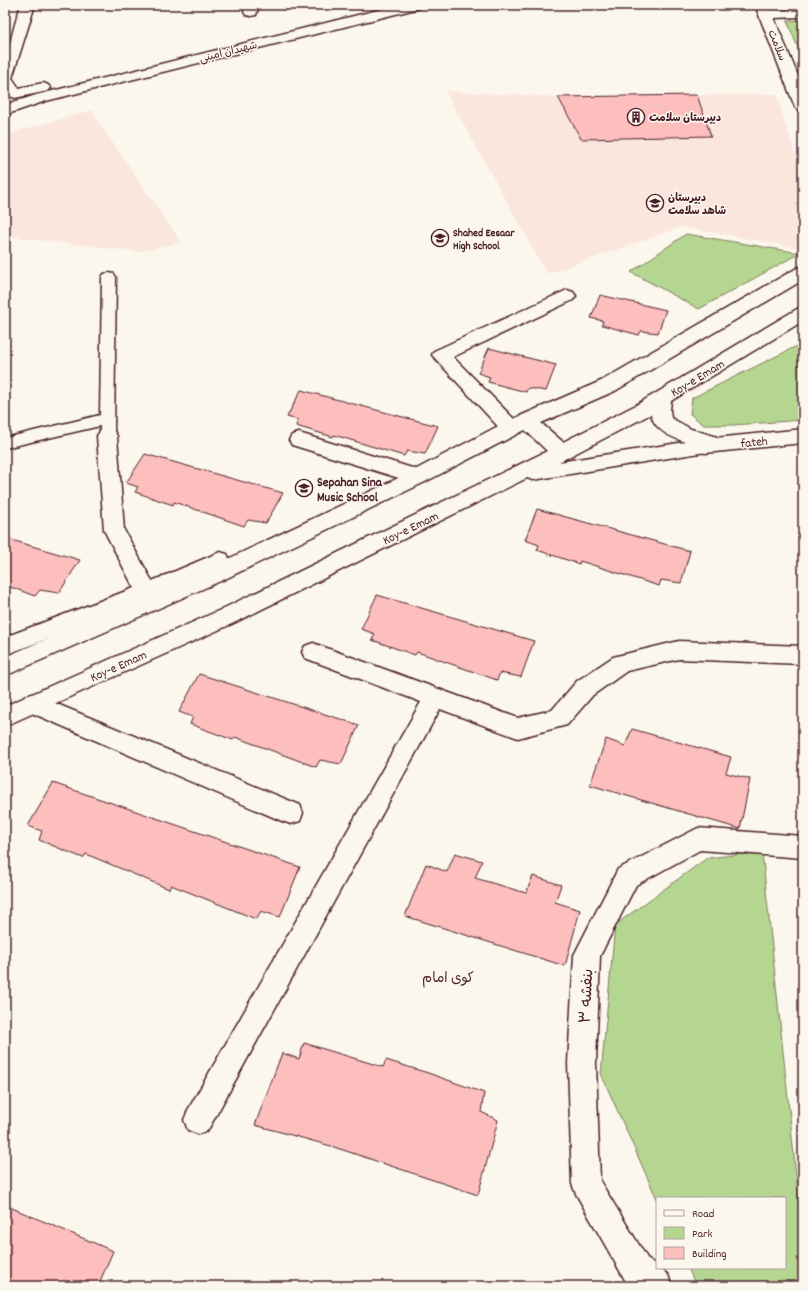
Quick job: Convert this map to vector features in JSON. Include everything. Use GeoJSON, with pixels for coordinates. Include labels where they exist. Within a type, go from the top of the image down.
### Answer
{"type":"FeatureCollection","features":[{"type":"Feature","properties":{"kind":"street"},"geometry":{"type":"LineString","coordinates":[[5,78],[28,5]]}},
{"type":"Feature","properties":{"kind":"street","name":"شهیدان امینی"},"geometry":{"type":"LineString","coordinates":[[5,78],[15,93],[34,91],[371,5]]}},
{"type":"Feature","properties":{"kind":"street","name":"شهیدان امینی"},"geometry":{"type":"LineString","coordinates":[[5,110],[41,98],[416,5]]}},
{"type":"Feature","properties":{"kind":"street"},"geometry":{"type":"LineString","coordinates":[[764,10],[803,13]]}},
{"type":"Feature","properties":{"kind":"street","name":"سلامت"},"geometry":{"type":"LineString","coordinates":[[764,10],[803,106]]}},
{"type":"Feature","properties":{"kind":"street"},"geometry":{"type":"LineString","coordinates":[[5,667],[185,588],[418,477],[519,424],[608,386],[803,272]]}},
{"type":"Feature","properties":{"kind":"street"},"geometry":{"type":"LineString","coordinates":[[561,452],[519,424],[441,355],[567,296]]}},
{"type":"Feature","properties":{"kind":"street","name":"Koy-e Emam"},"geometry":{"type":"LineString","coordinates":[[5,716],[226,617],[514,476],[643,410],[803,313]]}},
{"type":"Feature","properties":{"kind":"street"},"geometry":{"type":"LineString","coordinates":[[663,397],[660,410],[662,421],[674,430],[712,445]]}},
{"type":"Feature","properties":{"kind":"street"},"geometry":{"type":"LineString","coordinates":[[107,428],[114,530],[147,592]]}},
{"type":"Feature","properties":{"kind":"street","name":"fateh"},"geometry":{"type":"LineString","coordinates":[[712,445],[803,436]]}},
{"type":"Feature","properties":{"kind":"street"},"geometry":{"type":"LineString","coordinates":[[299,440],[418,477]]}},
{"type":"Feature","properties":{"kind":"street"},"geometry":{"type":"LineString","coordinates":[[514,476],[712,445]]}},
{"type":"Feature","properties":{"kind":"street"},"geometry":{"type":"LineString","coordinates":[[5,646],[147,592],[220,560]]}},
{"type":"Feature","properties":{"kind":"street"},"geometry":{"type":"LineString","coordinates":[[147,592],[185,588]]}},
{"type":"Feature","properties":{"kind":"street"},"geometry":{"type":"LineString","coordinates":[[313,652],[518,728],[559,718],[586,688],[620,663],[680,650],[803,655]]}},
{"type":"Feature","properties":{"kind":"street"},"geometry":{"type":"LineString","coordinates":[[198,1120],[435,697]]}},
{"type":"Feature","properties":{"kind":"street"},"geometry":{"type":"LineString","coordinates":[[33,703],[292,814]]}},
{"type":"Feature","properties":{"kind":"street","name":"بنفشه ۳"},"geometry":{"type":"LineString","coordinates":[[657,1286],[636,1269],[586,1184],[582,1063],[587,955],[627,877],[698,839],[803,847]]}},
{"type":"Feature","properties":{"kind":"lane"},"geometry":{"type":"LineString","coordinates":[[5,443],[107,428],[109,277]]}},
{"type":"Feature","properties":{"kind":"shaded area","name":"دبیرستان شاهد سلامت"},"geometry":{"type":"Polygon","coordinates":[[[445,91],[558,97],[581,139],[710,136],[697,95],[776,94],[803,178],[803,249],[682,227],[547,274],[445,91]]]}},
{"type":"Feature","properties":{"kind":"shaded area"},"geometry":{"type":"Polygon","coordinates":[[[93,110],[95,117],[181,242],[139,252],[5,236],[5,135],[93,110]]]}},
{"type":"Feature","properties":{"kind":"green space"},"geometry":{"type":"Polygon","coordinates":[[[803,20],[803,60],[787,21],[803,20]]]}},
{"type":"Feature","properties":{"kind":"green space"},"geometry":{"type":"Polygon","coordinates":[[[686,234],[800,253],[699,309],[631,272],[686,234]]]}},
{"type":"Feature","properties":{"kind":"green space"},"geometry":{"type":"Polygon","coordinates":[[[803,343],[803,420],[733,425],[704,425],[690,414],[692,398],[803,343]]]}},
{"type":"Feature","properties":{"kind":"green space"},"geometry":{"type":"Polygon","coordinates":[[[762,852],[803,1241],[803,1286],[696,1286],[688,1269],[786,1269],[786,1197],[656,1197],[601,1074],[615,925],[707,858],[762,852]]]}},
{"type":"Feature","properties":{"kind":"building","name":"دبیرستان سلامت"},"geometry":{"type":"Polygon","coordinates":[[[697,95],[711,136],[581,139],[558,97],[697,95]]]}},
{"type":"Feature","properties":{"kind":"building"},"geometry":{"type":"Polygon","coordinates":[[[600,295],[666,310],[658,333],[641,331],[639,335],[602,325],[603,321],[591,318],[600,295]]]}},
{"type":"Feature","properties":{"kind":"building"},"geometry":{"type":"Polygon","coordinates":[[[489,348],[556,365],[546,391],[528,388],[526,392],[488,382],[490,377],[478,373],[489,348]]]}},
{"type":"Feature","properties":{"kind":"building"},"geometry":{"type":"Polygon","coordinates":[[[301,390],[438,426],[425,454],[407,451],[404,456],[334,435],[333,437],[296,426],[298,420],[287,417],[301,390]]]}},
{"type":"Feature","properties":{"kind":"building"},"geometry":{"type":"Polygon","coordinates":[[[145,454],[283,493],[266,523],[248,520],[244,526],[174,502],[173,505],[135,492],[138,487],[126,483],[145,454]]]}},
{"type":"Feature","properties":{"kind":"building"},"geometry":{"type":"Polygon","coordinates":[[[537,509],[690,551],[681,583],[661,580],[659,586],[580,561],[579,564],[537,550],[539,545],[525,540],[537,509]]]}},
{"type":"Feature","properties":{"kind":"building"},"geometry":{"type":"Polygon","coordinates":[[[5,538],[80,560],[59,593],[40,590],[35,596],[5,585],[5,538]]]}},
{"type":"Feature","properties":{"kind":"building"},"geometry":{"type":"Polygon","coordinates":[[[377,595],[534,641],[521,677],[500,673],[497,680],[417,652],[415,655],[372,640],[375,634],[361,629],[377,595]]]}},
{"type":"Feature","properties":{"kind":"building"},"geometry":{"type":"Polygon","coordinates":[[[199,674],[359,725],[341,764],[320,760],[316,767],[235,737],[233,740],[190,724],[193,717],[179,712],[199,674]]]}},
{"type":"Feature","properties":{"kind":"building"},"geometry":{"type":"Polygon","coordinates":[[[632,729],[731,757],[726,773],[750,779],[740,829],[590,785],[606,739],[625,746],[632,729]]]}},
{"type":"Feature","properties":{"kind":"building"},"geometry":{"type":"Polygon","coordinates":[[[53,783],[300,867],[280,917],[261,911],[256,919],[171,885],[169,889],[86,854],[83,858],[39,840],[42,831],[28,826],[53,783]]]}},
{"type":"Feature","properties":{"kind":"building"},"geometry":{"type":"Polygon","coordinates":[[[455,853],[482,861],[475,878],[526,893],[533,876],[561,885],[555,902],[580,910],[565,966],[405,916],[426,864],[447,872],[455,853]]]}},
{"type":"Feature","properties":{"kind":"building"},"geometry":{"type":"Polygon","coordinates":[[[304,1043],[383,1067],[386,1060],[484,1093],[481,1112],[498,1120],[478,1195],[331,1146],[255,1125],[282,1053],[299,1059],[304,1043]]]}},
{"type":"Feature","properties":{"kind":"building"},"geometry":{"type":"Polygon","coordinates":[[[5,1205],[113,1251],[98,1286],[5,1286],[5,1205]]]}},
{"type":"Feature","properties":{"kind":"place","name":"دبیرستان سلامت"},"geometry":{"type":"Point","coordinates":[636,117]}},
{"type":"Feature","properties":{"kind":"place","name":"دبیرستان شاهد سلامت"},"geometry":{"type":"Point","coordinates":[655,203]}},
{"type":"Feature","properties":{"kind":"place","name":"Shahed Eesaar High School"},"geometry":{"type":"Point","coordinates":[440,238]}},
{"type":"Feature","properties":{"kind":"place","name":"Sepahan Sina Music School"},"geometry":{"type":"Point","coordinates":[304,488]}},
{"type":"Feature","properties":{"kind":"district","name":"کوی امام"},"geometry":{"type":"Point","coordinates":[448,977]}}]}
